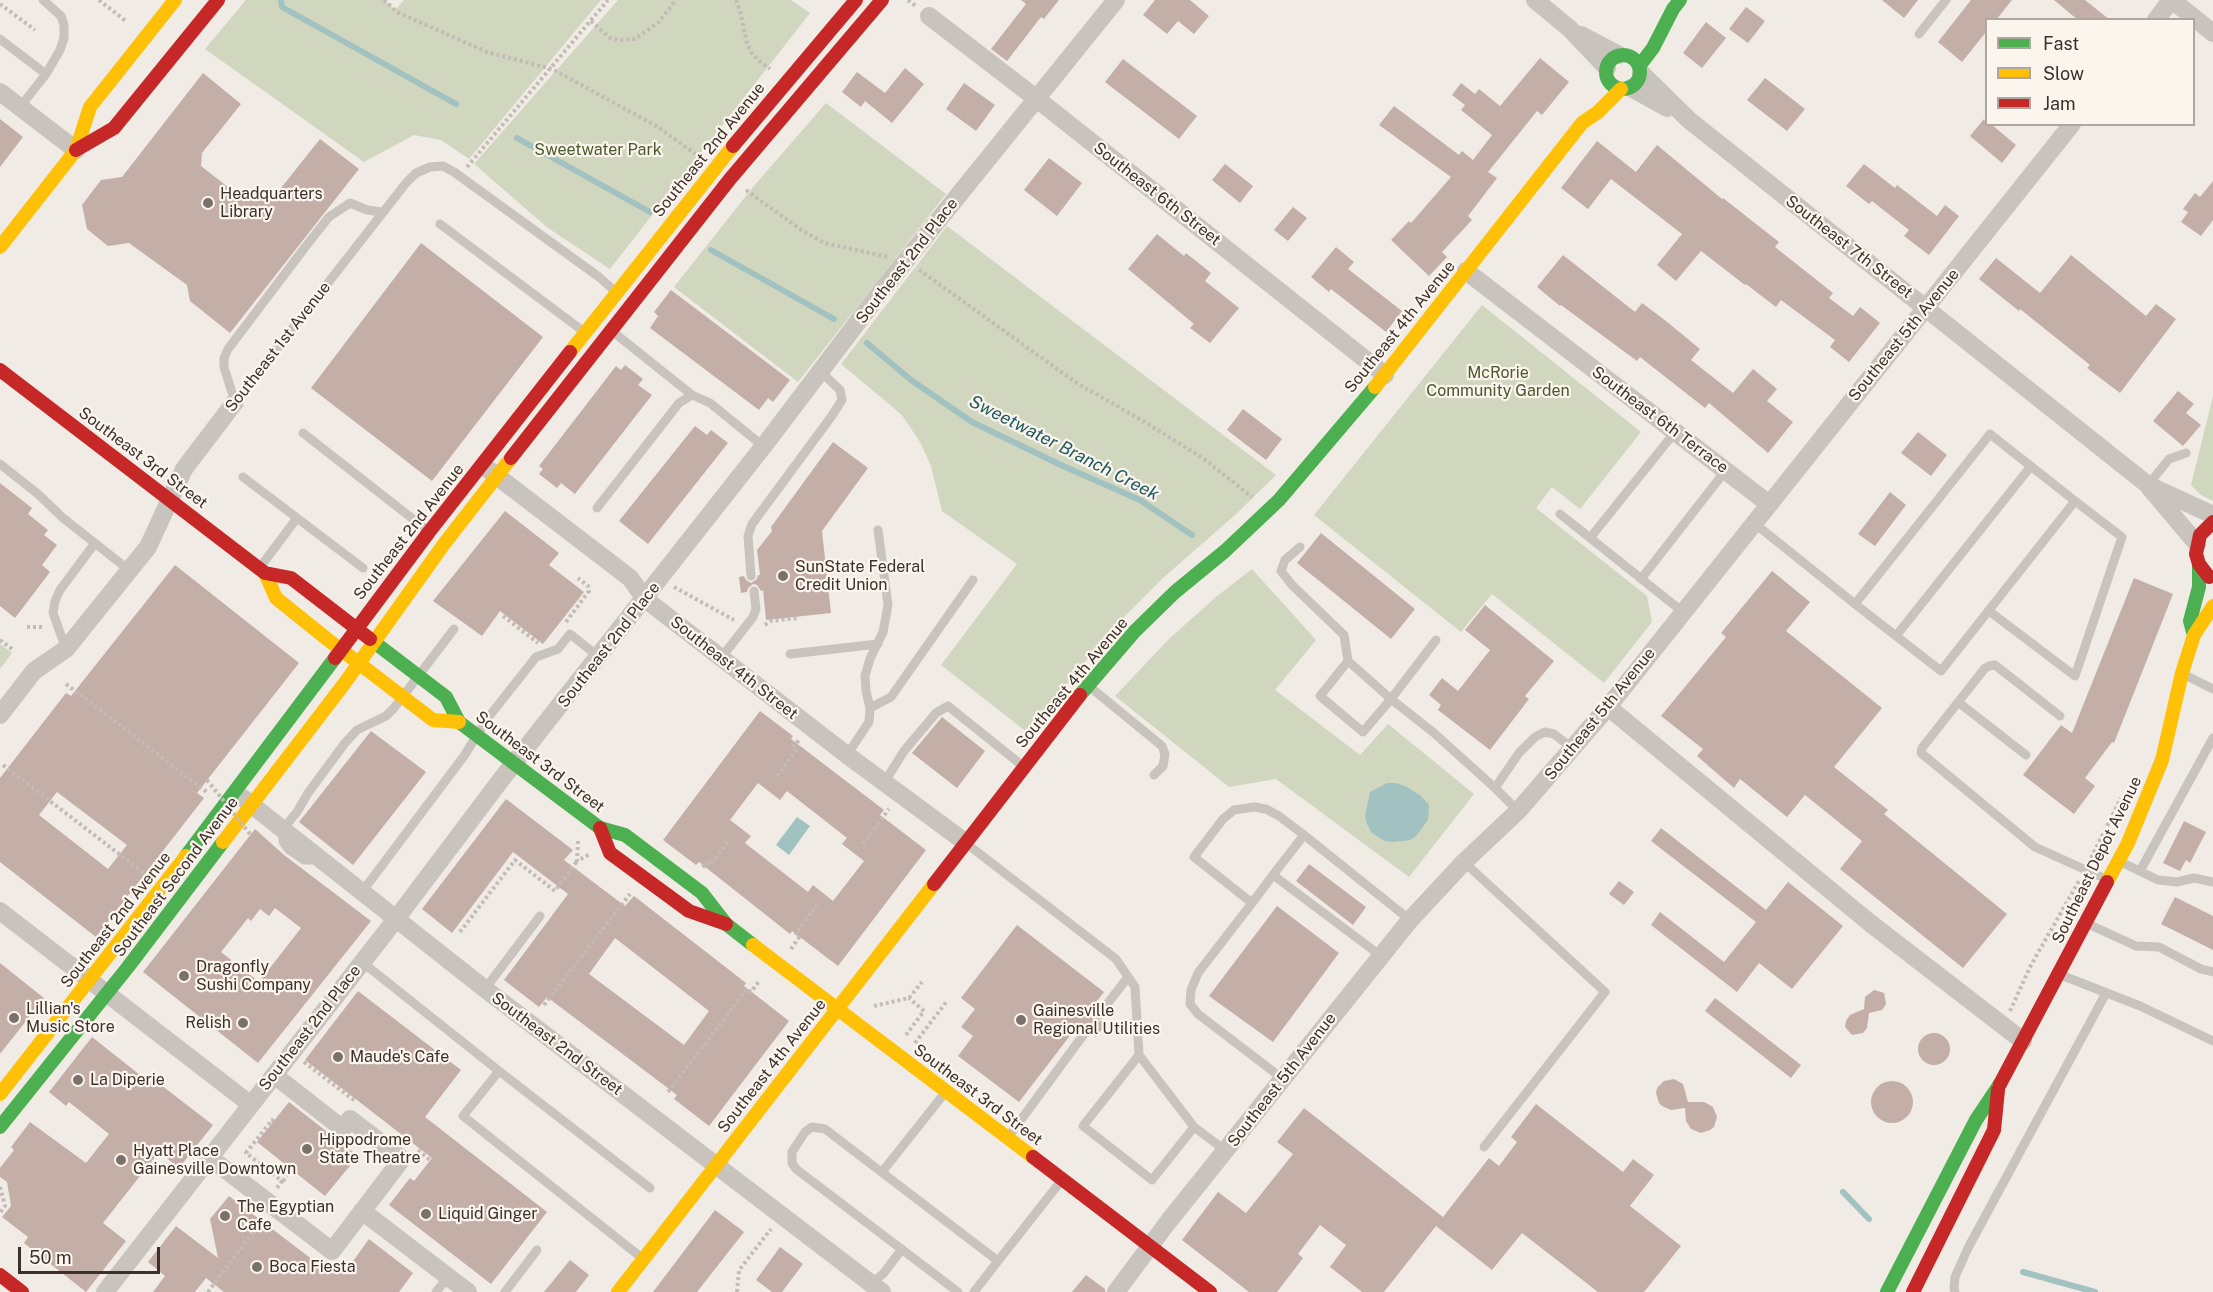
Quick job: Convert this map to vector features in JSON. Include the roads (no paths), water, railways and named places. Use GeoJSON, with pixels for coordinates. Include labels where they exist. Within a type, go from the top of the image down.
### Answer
{"type":"FeatureCollection","features":[{"type":"Feature","properties":{"kind":"street"},"geometry":{"type":"LineString","coordinates":[[0,247],[76,150],[90,107],[175,0]]}},
{"type":"Feature","properties":{"kind":"street"},"geometry":{"type":"LineString","coordinates":[[76,150],[114,128],[218,0]]}},
{"type":"Feature","properties":{"kind":"street","name":"Southeast 2nd Avenue"},"geometry":{"type":"LineString","coordinates":[[0,1094],[236,792],[356,628],[596,318],[714,168],[856,0]]}},
{"type":"Feature","properties":{"kind":"street","name":"Southeast 2nd Avenue"},"geometry":{"type":"LineString","coordinates":[[374,642],[444,544],[729,179],[882,0]]}},
{"type":"Feature","properties":{"kind":"street","name":"Southeast 2nd Place"},"geometry":{"type":"LineString","coordinates":[[105,1292],[906,261],[1116,0]]}},
{"type":"Feature","properties":{"kind":"street"},"geometry":{"type":"LineString","coordinates":[[1534,0],[1570,29],[1618,59],[1634,58],[1640,69]]}},
{"type":"Feature","properties":{"kind":"street"},"geometry":{"type":"LineString","coordinates":[[2158,18],[2171,0],[2194,18]]}},
{"type":"Feature","properties":{"kind":"street"},"geometry":{"type":"LineString","coordinates":[[1618,59],[1609,82],[1626,89],[1638,82],[1640,69],[1676,4]]}},
{"type":"Feature","properties":{"kind":"street"},"geometry":{"type":"LineString","coordinates":[[1646,31],[1676,4]]}},
{"type":"Feature","properties":{"kind":"street","name":"Southeast 6th Street"},"geometry":{"type":"LineString","coordinates":[[929,16],[1385,375]]}},
{"type":"Feature","properties":{"kind":"street"},"geometry":{"type":"LineString","coordinates":[[2195,19],[2213,33]]}},
{"type":"Feature","properties":{"kind":"street","name":"Southeast 4th Avenue"},"geometry":{"type":"LineString","coordinates":[[1582,123],[1590,98],[1618,59]]}},
{"type":"Feature","properties":{"kind":"street","name":"Southeast 7th Street"},"geometry":{"type":"LineString","coordinates":[[1640,69],[1689,120],[2148,485],[2197,544]]}},
{"type":"Feature","properties":{"kind":"street","name":"Southeast 7th Street"},"geometry":{"type":"LineString","coordinates":[[1626,89],[1689,120]]}},
{"type":"Feature","properties":{"kind":"street","name":"Southeast 4th Avenue"},"geometry":{"type":"LineString","coordinates":[[618,1292],[1088,685],[1136,631],[1175,592],[1226,551],[1279,500],[1385,375],[1582,123],[1626,89]]}},
{"type":"Feature","properties":{"kind":"street"},"geometry":{"type":"LineString","coordinates":[[0,92],[76,150]]}},
{"type":"Feature","properties":{"kind":"street","name":"Southeast 5th Avenue"},"geometry":{"type":"LineString","coordinates":[[1116,1292],[1150,1246],[1410,920],[1464,862],[1518,812],[1608,707],[2070,126]]}},
{"type":"Feature","properties":{"kind":"street","name":"Southeast 6th Terrace"},"geometry":{"type":"LineString","coordinates":[[1466,272],[1769,504]]}},
{"type":"Feature","properties":{"kind":"street"},"geometry":{"type":"LineString","coordinates":[[596,318],[611,330]]}},
{"type":"Feature","properties":{"kind":"street"},"geometry":{"type":"LineString","coordinates":[[585,333],[600,345]]}},
{"type":"Feature","properties":{"kind":"street","name":"Southeast 3rd Street"},"geometry":{"type":"LineString","coordinates":[[0,370],[262,570],[291,578],[446,697],[459,722],[600,828],[625,835],[685,880],[702,893],[726,924],[1210,1292]]}},
{"type":"Feature","properties":{"kind":"street","name":"Southeast 1st Avenue"},"geometry":{"type":"LineString","coordinates":[[0,715],[34,671],[66,649],[148,547],[184,470],[235,402]]}},
{"type":"Feature","properties":{"kind":"street","name":"Southeast 4th Street"},"geometry":{"type":"LineString","coordinates":[[482,465],[630,578],[645,599],[847,755],[965,842]]}},
{"type":"Feature","properties":{"kind":"street","name":"Southeast 7th Street"},"geometry":{"type":"LineString","coordinates":[[2148,485],[2213,515]]}},
{"type":"Feature","properties":{"kind":"street"},"geometry":{"type":"LineString","coordinates":[[2197,544],[2200,535],[2213,522]]}},
{"type":"Feature","properties":{"kind":"street"},"geometry":{"type":"LineString","coordinates":[[429,532],[444,544]]}},
{"type":"Feature","properties":{"kind":"street","name":"Southeast Depot Avenue"},"geometry":{"type":"LineString","coordinates":[[2194,635],[2190,621],[2199,587],[2197,544]]}},
{"type":"Feature","properties":{"kind":"street"},"geometry":{"type":"LineString","coordinates":[[2199,564],[2204,573],[2213,580]]}},
{"type":"Feature","properties":{"kind":"street","name":"Southeast 3rd Street"},"geometry":{"type":"LineString","coordinates":[[262,570],[276,598],[340,650],[433,720],[459,722]]}},
{"type":"Feature","properties":{"kind":"street","name":"Southeast Depot Avenue"},"geometry":{"type":"LineString","coordinates":[[1887,1292],[1976,1120],[1998,1087],[2023,1041],[2144,807],[2162,760],[2182,673],[2194,635],[2213,606]]}},
{"type":"Feature","properties":{"kind":"street","name":"Southeast Second Avenue"},"geometry":{"type":"LineString","coordinates":[[0,1128],[107,994],[374,642]]}},
{"type":"Feature","properties":{"kind":"street"},"geometry":{"type":"LineString","coordinates":[[1608,707],[1870,923],[2023,1041]]}},
{"type":"Feature","properties":{"kind":"street","name":"Southeast 2nd Street"},"geometry":{"type":"LineString","coordinates":[[236,792],[485,989],[717,1165],[872,1289]]}},
{"type":"Feature","properties":{"kind":"street","name":"Southeast 3rd Street"},"geometry":{"type":"LineString","coordinates":[[600,828],[610,853],[689,911],[726,924]]}},
{"type":"Feature","properties":{"kind":"street"},"geometry":{"type":"LineString","coordinates":[[0,911],[250,1104]]}},
{"type":"Feature","properties":{"kind":"street"},"geometry":{"type":"LineString","coordinates":[[209,1157],[332,1251],[402,1159],[350,1119],[343,1128],[274,1075]]}},
{"type":"Feature","properties":{"kind":"street","name":"Southeast Depot Avenue"},"geometry":{"type":"LineString","coordinates":[[1913,1292],[1994,1130],[1998,1087]]}},
{"type":"Feature","properties":{"kind":"street"},"geometry":{"type":"LineString","coordinates":[[362,1211],[468,1292]]}},
{"type":"Feature","properties":{"kind":"street"},"geometry":{"type":"LineString","coordinates":[[0,1275],[22,1292]]}},
{"type":"Feature","properties":{"kind":"lane"},"geometry":{"type":"LineString","coordinates":[[20,107],[46,74],[64,38],[61,16],[43,0]]}},
{"type":"Feature","properties":{"kind":"lane"},"geometry":{"type":"LineString","coordinates":[[1919,34],[1946,0]]}},
{"type":"Feature","properties":{"kind":"lane"},"geometry":{"type":"LineString","coordinates":[[0,39],[46,74]]}},
{"type":"Feature","properties":{"kind":"lane","name":"Southeast 1st Avenue"},"geometry":{"type":"LineString","coordinates":[[235,402],[382,212],[416,173],[430,167],[443,166],[454,172],[617,292]]}},
{"type":"Feature","properties":{"kind":"lane"},"geometry":{"type":"LineString","coordinates":[[235,402],[224,367],[224,358],[228,349],[306,246],[329,217],[350,203],[367,210],[382,212]]}},
{"type":"Feature","properties":{"kind":"lane"},"geometry":{"type":"LineString","coordinates":[[440,224],[585,333]]}},
{"type":"Feature","properties":{"kind":"lane"},"geometry":{"type":"LineString","coordinates":[[611,330],[692,395],[710,403],[763,447]]}},
{"type":"Feature","properties":{"kind":"lane"},"geometry":{"type":"LineString","coordinates":[[751,576],[748,536],[753,524],[842,400],[840,390],[820,371]]}},
{"type":"Feature","properties":{"kind":"lane"},"geometry":{"type":"LineString","coordinates":[[597,508],[679,403],[692,395]]}},
{"type":"Feature","properties":{"kind":"lane"},"geometry":{"type":"LineString","coordinates":[[1590,538],[1675,432]]}},
{"type":"Feature","properties":{"kind":"lane"},"geometry":{"type":"LineString","coordinates":[[303,433],[429,532]]}},
{"type":"Feature","properties":{"kind":"lane"},"geometry":{"type":"LineString","coordinates":[[1855,604],[1990,434],[2122,537],[2075,676],[1989,611]]}},
{"type":"Feature","properties":{"kind":"lane"},"geometry":{"type":"LineString","coordinates":[[2148,485],[2169,459],[2186,453]]}},
{"type":"Feature","properties":{"kind":"lane"},"geometry":{"type":"LineString","coordinates":[[0,464],[129,570]]}},
{"type":"Feature","properties":{"kind":"lane"},"geometry":{"type":"LineString","coordinates":[[1896,636],[2031,466]]}},
{"type":"Feature","properties":{"kind":"lane"},"geometry":{"type":"LineString","coordinates":[[1641,579],[1726,470]]}},
{"type":"Feature","properties":{"kind":"lane"},"geometry":{"type":"LineString","coordinates":[[243,477],[363,568]]}},
{"type":"Feature","properties":{"kind":"lane"},"geometry":{"type":"LineString","coordinates":[[1754,523],[1941,671],[2075,501]]}},
{"type":"Feature","properties":{"kind":"lane"},"geometry":{"type":"LineString","coordinates":[[1560,514],[1683,612]]}},
{"type":"Feature","properties":{"kind":"lane"},"geometry":{"type":"LineString","coordinates":[[262,570],[297,518]]}},
{"type":"Feature","properties":{"kind":"lane"},"geometry":{"type":"LineString","coordinates":[[847,755],[869,722],[870,708],[865,676],[887,618],[888,605],[878,530]]}},
{"type":"Feature","properties":{"kind":"lane"},"geometry":{"type":"LineString","coordinates":[[66,649],[53,613],[55,601],[60,590],[95,543]]}},
{"type":"Feature","properties":{"kind":"lane"},"geometry":{"type":"LineString","coordinates":[[1300,547],[1285,560],[1281,571],[1292,585],[1344,635],[1348,662],[1434,733],[1518,812]]}},
{"type":"Feature","properties":{"kind":"lane"},"geometry":{"type":"LineString","coordinates":[[870,708],[891,697],[973,580]]}},
{"type":"Feature","properties":{"kind":"lane"},"geometry":{"type":"LineString","coordinates":[[721,658],[753,617],[756,609],[754,591]]}},
{"type":"Feature","properties":{"kind":"lane"},"geometry":{"type":"LineString","coordinates":[[283,829],[351,736],[357,730],[386,717],[454,629]]}},
{"type":"Feature","properties":{"kind":"lane"},"geometry":{"type":"LineString","coordinates":[[362,892],[464,756],[476,735],[536,657],[558,649],[570,634],[599,657]]}},
{"type":"Feature","properties":{"kind":"lane"},"geometry":{"type":"LineString","coordinates":[[1348,662],[1320,696],[1363,732],[1436,640]]}},
{"type":"Feature","properties":{"kind":"lane"},"geometry":{"type":"LineString","coordinates":[[790,654],[878,644]]}},
{"type":"Feature","properties":{"kind":"lane"},"geometry":{"type":"LineString","coordinates":[[2060,716],[1995,665],[1985,668],[1922,748],[1921,753],[1924,758],[2035,847],[2108,879]]}},
{"type":"Feature","properties":{"kind":"lane"},"geometry":{"type":"LineString","coordinates":[[2182,673],[2213,689]]}},
{"type":"Feature","properties":{"kind":"lane"},"geometry":{"type":"LineString","coordinates":[[1088,685],[1162,746],[1165,754],[1163,766],[1154,775]]}},
{"type":"Feature","properties":{"kind":"lane"},"geometry":{"type":"LineString","coordinates":[[1958,702],[2026,755]]}},
{"type":"Feature","properties":{"kind":"lane"},"geometry":{"type":"LineString","coordinates":[[884,783],[916,736],[936,713],[948,706],[1024,766]]}},
{"type":"Feature","properties":{"kind":"lane"},"geometry":{"type":"LineString","coordinates":[[1495,788],[1534,737],[1545,732],[1554,734],[1573,749]]}},
{"type":"Feature","properties":{"kind":"lane"},"geometry":{"type":"LineString","coordinates":[[2139,871],[2213,738]]}},
{"type":"Feature","properties":{"kind":"lane"},"geometry":{"type":"LineString","coordinates":[[1252,903],[1194,857],[1224,819],[1234,810],[1243,808],[1266,809],[1304,835],[1410,920]]}},
{"type":"Feature","properties":{"kind":"lane"},"geometry":{"type":"LineString","coordinates":[[1283,1079],[1198,1014],[1190,1004],[1191,990],[1198,973],[1304,835]]}},
{"type":"Feature","properties":{"kind":"lane"},"geometry":{"type":"LineString","coordinates":[[965,842],[1116,959],[1135,987],[1139,1055],[1194,1127],[1226,1151]]}},
{"type":"Feature","properties":{"kind":"lane"},"geometry":{"type":"LineString","coordinates":[[2118,860],[2158,880],[2177,882],[2194,878],[2213,882]]}},
{"type":"Feature","properties":{"kind":"lane"},"geometry":{"type":"LineString","coordinates":[[1464,862],[1605,992],[1484,1148]]}},
{"type":"Feature","properties":{"kind":"lane"},"geometry":{"type":"LineString","coordinates":[[1273,875],[1381,956]]}},
{"type":"Feature","properties":{"kind":"lane"},"geometry":{"type":"LineString","coordinates":[[485,989],[540,916]]}},
{"type":"Feature","properties":{"kind":"lane"},"geometry":{"type":"LineString","coordinates":[[2085,923],[2136,946],[2159,947],[2201,969],[2213,972]]}},
{"type":"Feature","properties":{"kind":"lane"},"geometry":{"type":"LineString","coordinates":[[362,962],[650,1188]]}},
{"type":"Feature","properties":{"kind":"lane"},"geometry":{"type":"LineString","coordinates":[[2058,974],[2140,1006],[2213,1041]]}},
{"type":"Feature","properties":{"kind":"lane"},"geometry":{"type":"LineString","coordinates":[[1098,1016],[1128,977]]}},
{"type":"Feature","properties":{"kind":"lane"},"geometry":{"type":"LineString","coordinates":[[1955,1292],[1955,1277],[1968,1248],[2106,993]]}},
{"type":"Feature","properties":{"kind":"lane"},"geometry":{"type":"LineString","coordinates":[[1008,1138],[1087,1030]]}},
{"type":"Feature","properties":{"kind":"lane"},"geometry":{"type":"LineString","coordinates":[[1139,1055],[1083,1126],[1152,1180],[1194,1127]]}},
{"type":"Feature","properties":{"kind":"lane"},"geometry":{"type":"LineString","coordinates":[[499,1071],[464,1116],[644,1259]]}},
{"type":"Feature","properties":{"kind":"lane"},"geometry":{"type":"LineString","coordinates":[[882,1172],[946,1091]]}},
{"type":"Feature","properties":{"kind":"lane"},"geometry":{"type":"LineString","coordinates":[[958,1292],[796,1169],[792,1163],[792,1152],[805,1132],[818,1126],[825,1129],[998,1262]]}},
{"type":"Feature","properties":{"kind":"lane"},"geometry":{"type":"LineString","coordinates":[[974,1292],[1063,1179]]}},
{"type":"Feature","properties":{"kind":"lane"},"geometry":{"type":"LineString","coordinates":[[505,1292],[537,1250]]}},
{"type":"Feature","properties":{"kind":"lane"},"geometry":{"type":"LineString","coordinates":[[872,1289],[902,1250]]}},
{"type":"Feature","properties":{"kind":"lane"},"geometry":{"type":"LineString","coordinates":[[436,1292],[448,1277]]}},
{"type":"Feature","properties":{"kind":"water"},"geometry":{"type":"Polygon","coordinates":[[[1387,783],[1407,787],[1421,796],[1429,805],[1428,820],[1410,840],[1384,841],[1371,832],[1367,824],[1365,815],[1370,792],[1387,783]]]}},
{"type":"Feature","properties":{"kind":"water"},"geometry":{"type":"Polygon","coordinates":[[[797,817],[810,826],[789,855],[776,845],[797,817]]]}},
{"type":"Feature","properties":{"kind":"waterway","name":"Sweetwater Branch Creek"},"geometry":{"type":"LineString","coordinates":[[281,0],[282,7],[456,104]]}},
{"type":"Feature","properties":{"kind":"waterway","name":"Sweetwater Branch Creek"},"geometry":{"type":"LineString","coordinates":[[517,138],[650,212]]}},
{"type":"Feature","properties":{"kind":"waterway","name":"Sweetwater Branch Creek"},"geometry":{"type":"LineString","coordinates":[[711,250],[834,319]]}},
{"type":"Feature","properties":{"kind":"waterway","name":"Sweetwater Branch Creek"},"geometry":{"type":"LineString","coordinates":[[867,343],[911,380],[972,422],[1140,500],[1192,535]]}},
{"type":"Feature","properties":{"kind":"waterway"},"geometry":{"type":"LineString","coordinates":[[1843,1192],[1869,1219]]}},
{"type":"Feature","properties":{"kind":"waterway"},"geometry":{"type":"LineString","coordinates":[[2023,1272],[2095,1292]]}},
{"type":"Feature","properties":{"kind":"place","name":"Headquarters Library"},"geometry":{"type":"Point","coordinates":[208,203]}},
{"type":"Feature","properties":{"kind":"place","name":"SunState Federal Credit Union"},"geometry":{"type":"Point","coordinates":[783,576]}},
{"type":"Feature","properties":{"kind":"place","name":"Dragonfly Sushi Company"},"geometry":{"type":"Point","coordinates":[184,976]}},
{"type":"Feature","properties":{"kind":"place","name":"Lillian's Music Store"},"geometry":{"type":"Point","coordinates":[14,1018]}},
{"type":"Feature","properties":{"kind":"place","name":"Gainesville Regional Utilities"},"geometry":{"type":"Point","coordinates":[1021,1020]}},
{"type":"Feature","properties":{"kind":"place","name":"Relish"},"geometry":{"type":"Point","coordinates":[243,1023]}},
{"type":"Feature","properties":{"kind":"place","name":"Maude's Cafe"},"geometry":{"type":"Point","coordinates":[338,1057]}},
{"type":"Feature","properties":{"kind":"place","name":"La Diperie"},"geometry":{"type":"Point","coordinates":[78,1080]}},
{"type":"Feature","properties":{"kind":"place","name":"Hippodrome State Theatre"},"geometry":{"type":"Point","coordinates":[307,1149]}},
{"type":"Feature","properties":{"kind":"place","name":"Hyatt Place Gainesville Downtown"},"geometry":{"type":"Point","coordinates":[121,1160]}},
{"type":"Feature","properties":{"kind":"place","name":"Liquid Ginger"},"geometry":{"type":"Point","coordinates":[426,1214]}},
{"type":"Feature","properties":{"kind":"place","name":"The Egyptian Cafe"},"geometry":{"type":"Point","coordinates":[225,1216]}},
{"type":"Feature","properties":{"kind":"place","name":"Boca Fiesta"},"geometry":{"type":"Point","coordinates":[257,1267]}},
{"type":"Feature","properties":{"kind":"park label","name":"Sweetwater Park"},"geometry":{"type":"Point","coordinates":[598,150]}},
{"type":"Feature","properties":{"kind":"park label","name":"McRorie Community Garden"},"geometry":{"type":"Point","coordinates":[1498,382]}}]}
